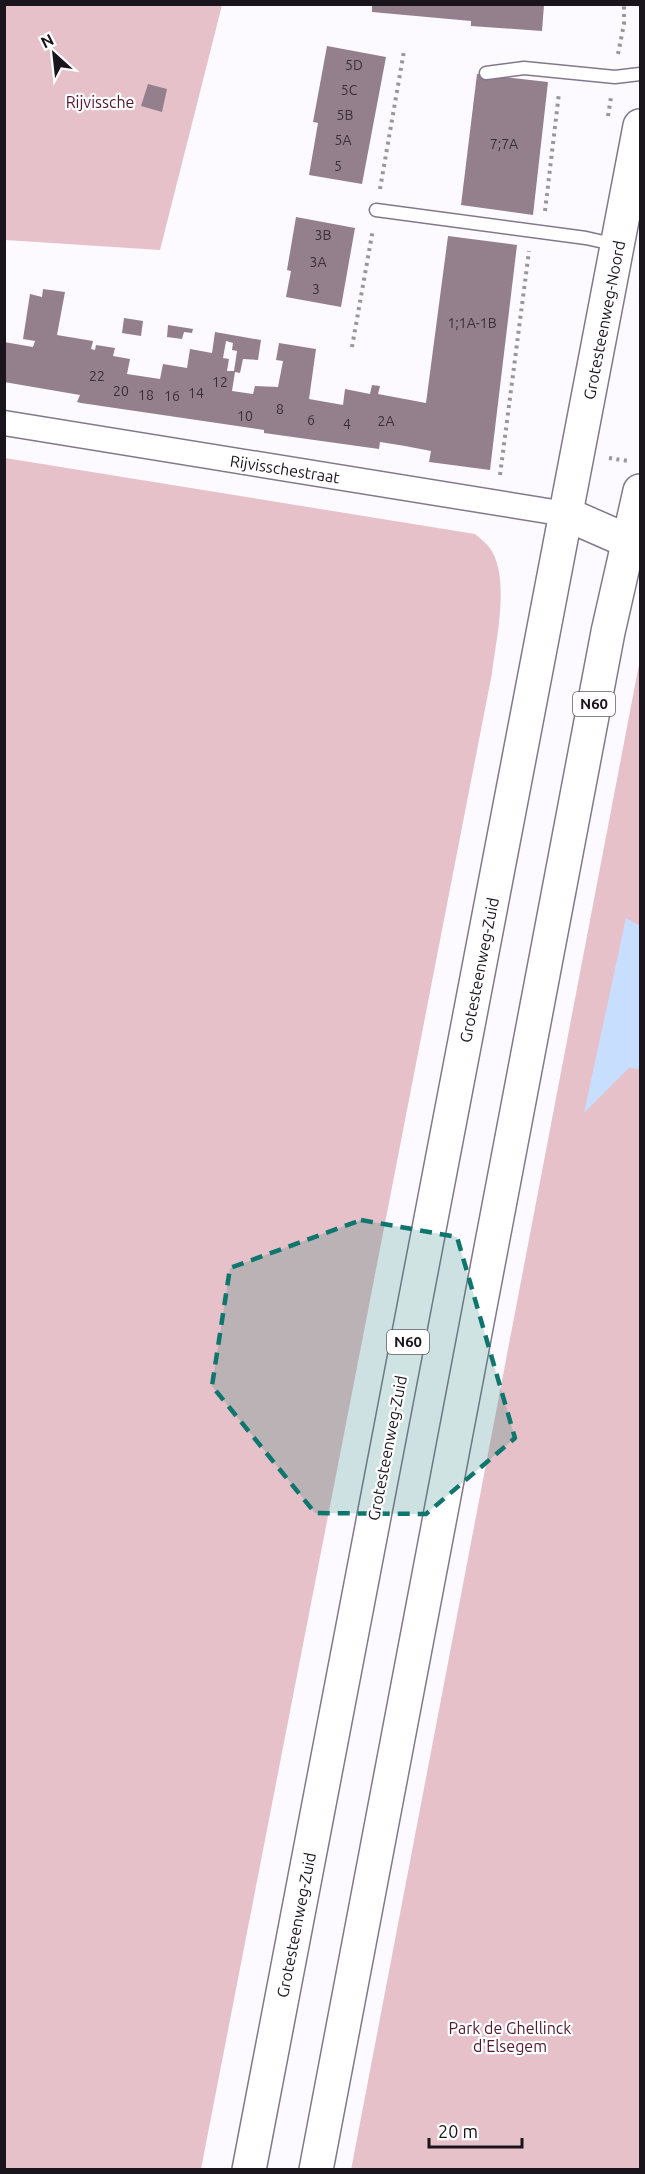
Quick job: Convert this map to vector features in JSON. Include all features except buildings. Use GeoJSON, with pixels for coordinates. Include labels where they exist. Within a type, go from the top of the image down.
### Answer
{"type":"FeatureCollection","features":[{"type":"Feature","properties":{"kind":"main road","name":"Grotesteenweg-Noord"},"geometry":{"type":"LineString","coordinates":[[566,514],[640,126]]}},
{"type":"Feature","properties":{"kind":"main road","name":"N60"},"geometry":{"type":"LineString","coordinates":[[316,2169],[606,644],[635,543],[640,490]]}},
{"type":"Feature","properties":{"kind":"main road"},"geometry":{"type":"LineString","coordinates":[[566,514],[635,543]]}},
{"type":"Feature","properties":{"kind":"main road","name":"Grotesteenweg-Zuid"},"geometry":{"type":"LineString","coordinates":[[249,2169],[566,514]]}},
{"type":"Feature","properties":{"kind":"street","name":"Rijvisschestraat"},"geometry":{"type":"LineString","coordinates":[[4,423],[566,514]]}},
{"type":"Feature","properties":{"kind":"lane"},"geometry":{"type":"LineString","coordinates":[[486,73],[524,68],[615,77],[640,74]]}},
{"type":"Feature","properties":{"kind":"lane"},"geometry":{"type":"LineString","coordinates":[[376,210],[537,231],[618,245]]}},
{"type":"Feature","properties":{"kind":"path"},"geometry":{"type":"LineString","coordinates":[[496,503],[561,71]]}},
{"type":"Feature","properties":{"kind":"highlighted area"},"geometry":{"type":"Polygon","coordinates":[[[361,1220],[457,1237],[515,1438],[426,1514],[315,1513],[212,1386],[230,1268],[361,1220]]]}},
{"type":"Feature","properties":{"kind":"green space","name":"Rijvissche"},"geometry":{"type":"Polygon","coordinates":[[[4,5],[222,5],[160,250],[5,240],[4,5]]]}},
{"type":"Feature","properties":{"kind":"green space"},"geometry":{"type":"Polygon","coordinates":[[[5,458],[475,534],[489,547],[496,559],[501,590],[499,626],[492,673],[201,2169],[5,2169],[5,458]]]}},
{"type":"Feature","properties":{"kind":"green space","name":"Park de Ghellinck d'Elsegem"},"geometry":{"type":"Polygon","coordinates":[[[640,659],[640,2169],[351,2170],[640,659]]]}},
{"type":"Feature","properties":{"kind":"water"},"geometry":{"type":"Polygon","coordinates":[[[626,918],[640,926],[640,1069],[629,1068],[584,1113],[626,918]]]}}]}
